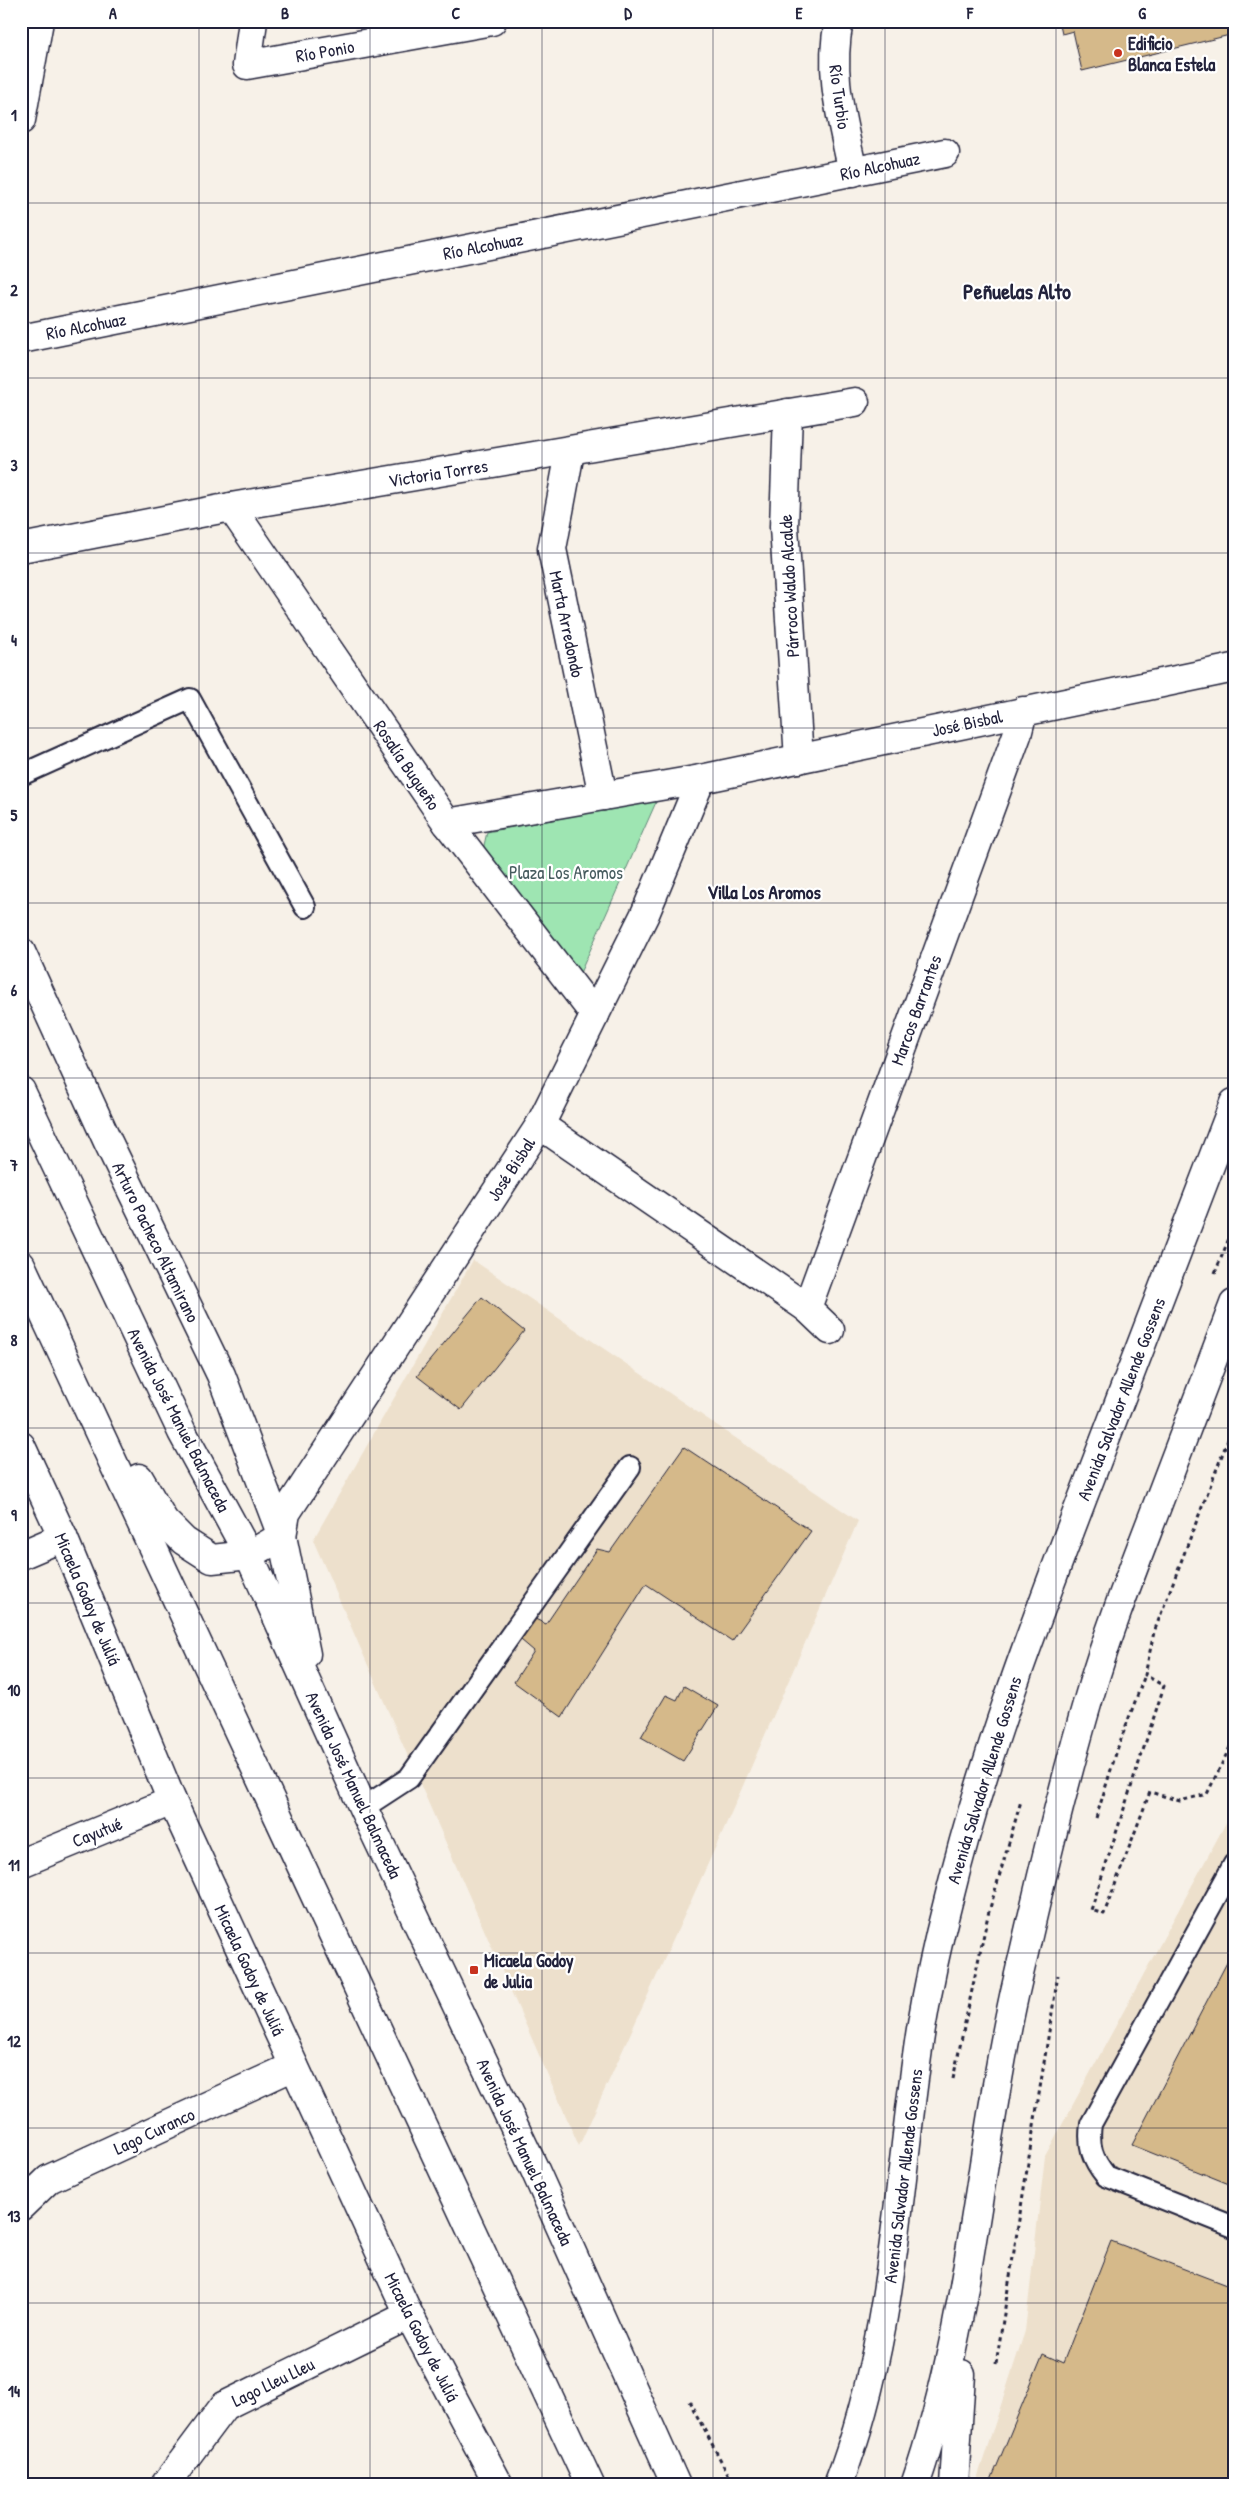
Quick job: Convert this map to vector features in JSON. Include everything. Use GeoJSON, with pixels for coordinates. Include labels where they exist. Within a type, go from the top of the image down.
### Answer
{"type":"FeatureCollection","features":[{"type":"Feature","properties":{"kind":"street"},"geometry":{"type":"LineString","coordinates":[[21,120],[38,21]]}},
{"type":"Feature","properties":{"kind":"street","name":"Río Ponio"},"geometry":{"type":"LineString","coordinates":[[253,21],[248,65],[428,27],[492,21]]}},
{"type":"Feature","properties":{"kind":"street","name":"Río Turbio"},"geometry":{"type":"LineString","coordinates":[[839,21],[833,62],[835,87],[853,172]]}},
{"type":"Feature","properties":{"kind":"street","name":"Río Alcohuaz"},"geometry":{"type":"LineString","coordinates":[[21,339],[945,153]]}},
{"type":"Feature","properties":{"kind":"street","name":"Victoria Torres"},"geometry":{"type":"LineString","coordinates":[[21,548],[231,507],[570,452],[855,402]]}},
{"type":"Feature","properties":{"kind":"street","name":"Párroco Waldo Alcalde"},"geometry":{"type":"LineString","coordinates":[[788,413],[784,527],[799,759]]}},
{"type":"Feature","properties":{"kind":"street","name":"Marta Arredondo"},"geometry":{"type":"LineString","coordinates":[[570,452],[552,550],[603,796]]}},
{"type":"Feature","properties":{"kind":"street","name":"Rosalía Bugueño"},"geometry":{"type":"LineString","coordinates":[[231,507],[448,823],[595,1015]]}},
{"type":"Feature","properties":{"kind":"street","name":"José Bisbal"},"geometry":{"type":"LineString","coordinates":[[448,823],[701,779],[1234,668]]}},
{"type":"Feature","properties":{"kind":"street","name":"Marcos Barrantes"},"geometry":{"type":"LineString","coordinates":[[807,1308],[1017,735],[1023,711]]}},
{"type":"Feature","properties":{"kind":"street","name":"José Bisbal"},"geometry":{"type":"LineString","coordinates":[[282,1536],[286,1513],[540,1125],[645,914],[701,779]]}},
{"type":"Feature","properties":{"kind":"street","name":"Arturo Pacheco Altamirano"},"geometry":{"type":"LineString","coordinates":[[21,952],[108,1142],[221,1375],[282,1536]]}},
{"type":"Feature","properties":{"kind":"street","name":"Avenida José Manuel Balmaceda"},"geometry":{"type":"LineString","coordinates":[[21,1091],[182,1432],[249,1555],[363,1808],[534,2168],[676,2485]]}},
{"type":"Feature","properties":{"kind":"street","name":"Avenida Salvador Allende Gossens"},"geometry":{"type":"LineString","coordinates":[[838,2485],[862,2408],[880,2336],[897,2229],[921,2030],[936,1949],[961,1851],[990,1754],[1039,1612],[1234,1103]]}},
{"type":"Feature","properties":{"kind":"street"},"geometry":{"type":"LineString","coordinates":[[540,1125],[807,1308],[830,1330]]}},
{"type":"Feature","properties":{"kind":"street"},"geometry":{"type":"LineString","coordinates":[[21,1265],[590,2485]]}},
{"type":"Feature","properties":{"kind":"street"},"geometry":{"type":"LineString","coordinates":[[915,2485],[945,2386],[963,2290],[1001,2055],[1039,1886],[1063,1791],[1089,1696],[1122,1599],[1234,1304]]}},
{"type":"Feature","properties":{"kind":"street"},"geometry":{"type":"LineString","coordinates":[[93,1418],[124,1454],[164,1521],[184,1541],[212,1559],[249,1555],[282,1536],[316,1705]]}},
{"type":"Feature","properties":{"kind":"street","name":"Micaela Godoy de Juliá"},"geometry":{"type":"LineString","coordinates":[[21,1446],[62,1536],[172,1801],[294,2066],[410,2315],[500,2485]]}},
{"type":"Feature","properties":{"kind":"street"},"geometry":{"type":"LineString","coordinates":[[21,1555],[62,1536]]}},
{"type":"Feature","properties":{"kind":"street","name":"Cayutué"},"geometry":{"type":"LineString","coordinates":[[21,1863],[172,1801]]}},
{"type":"Feature","properties":{"kind":"street","name":"Lago Curanco"},"geometry":{"type":"LineString","coordinates":[[21,2206],[49,2180],[294,2066]]}},
{"type":"Feature","properties":{"kind":"street"},"geometry":{"type":"LineString","coordinates":[[954,2485],[964,2340],[963,2290]]}},
{"type":"Feature","properties":{"kind":"street","name":"Lago Lleu Lleu"},"geometry":{"type":"LineString","coordinates":[[165,2485],[224,2406],[410,2315]]}},
{"type":"Feature","properties":{"kind":"lane"},"geometry":{"type":"LineString","coordinates":[[21,775],[190,699],[305,907]]}},
{"type":"Feature","properties":{"kind":"lane"},"geometry":{"type":"LineString","coordinates":[[363,1808],[409,1778],[630,1468]]}},
{"type":"Feature","properties":{"kind":"lane"},"geometry":{"type":"LineString","coordinates":[[1234,1864],[1091,2124],[1089,2138],[1091,2152],[1097,2165],[1106,2176],[1234,2227]]}},
{"type":"Feature","properties":{"kind":"path"},"geometry":{"type":"LineString","coordinates":[[1095,1820],[1145,1675],[1154,1632],[1234,1424]]}},
{"type":"Feature","properties":{"kind":"path"},"geometry":{"type":"LineString","coordinates":[[1145,1675],[1164,1686],[1091,1910],[1104,1914],[1150,1792],[1180,1802],[1207,1794],[1234,1739]]}},
{"type":"Feature","properties":{"kind":"path"},"geometry":{"type":"LineString","coordinates":[[995,2368],[1059,1972]]}},
{"type":"Feature","properties":{"kind":"path"},"geometry":{"type":"LineString","coordinates":[[690,2400],[734,2485]]}},
{"type":"Feature","properties":{"kind":"shaded area"},"geometry":{"type":"Polygon","coordinates":[[[473,1260],[858,1521],[732,1811],[579,2146],[313,1540],[473,1260]]]}},
{"type":"Feature","properties":{"kind":"shaded area"},"geometry":{"type":"Polygon","coordinates":[[[1234,1808],[1234,2485],[975,2485],[1025,2331],[1045,2156],[1234,1808]]]}},
{"type":"Feature","properties":{"kind":"green space","name":"Plaza Los Aromos"},"geometry":{"type":"Polygon","coordinates":[[[657,800],[580,973],[482,854],[487,832],[657,800]]]}},
{"type":"Feature","properties":{"kind":"building","name":"Edificio Blanca Estela"},"geometry":{"type":"Polygon","coordinates":[[[1059,21],[1234,21],[1234,34],[1082,71],[1073,31],[1062,34],[1059,21]]]}},
{"type":"Feature","properties":{"kind":"building"},"geometry":{"type":"Polygon","coordinates":[[[482,1297],[524,1331],[461,1410],[417,1376],[482,1297]]]}},
{"type":"Feature","properties":{"kind":"building"},"geometry":{"type":"Polygon","coordinates":[[[684,1447],[811,1531],[732,1641],[646,1584],[562,1717],[514,1682],[534,1651],[521,1640],[533,1618],[546,1624],[597,1549],[610,1552],[684,1447]]]}},
{"type":"Feature","properties":{"kind":"building"},"geometry":{"type":"Polygon","coordinates":[[[684,1686],[718,1706],[683,1761],[641,1737],[666,1695],[677,1700],[684,1686]]]}},
{"type":"Feature","properties":{"kind":"building"},"geometry":{"type":"Polygon","coordinates":[[[1234,1949],[1234,2186],[1132,2145],[1234,1949]]]}},
{"type":"Feature","properties":{"kind":"building"},"geometry":{"type":"Polygon","coordinates":[[[1111,2241],[1234,2288],[1234,2485],[989,2485],[1043,2354],[1063,2363],[1111,2241]]]}},
{"type":"Feature","properties":{"kind":"place","name":"Edificio Blanca Estela"},"geometry":{"type":"Point","coordinates":[1118,53]}},
{"type":"Feature","properties":{"kind":"place","name":"Micaela Godoy de Julia"},"geometry":{"type":"Point","coordinates":[474,1970]}},
{"type":"Feature","properties":{"kind":"district","name":"Peñuelas Alto"},"geometry":{"type":"Point","coordinates":[1017,291]}},
{"type":"Feature","properties":{"kind":"district","name":"Villa Los Aromos"},"geometry":{"type":"Point","coordinates":[764,892]}}]}
